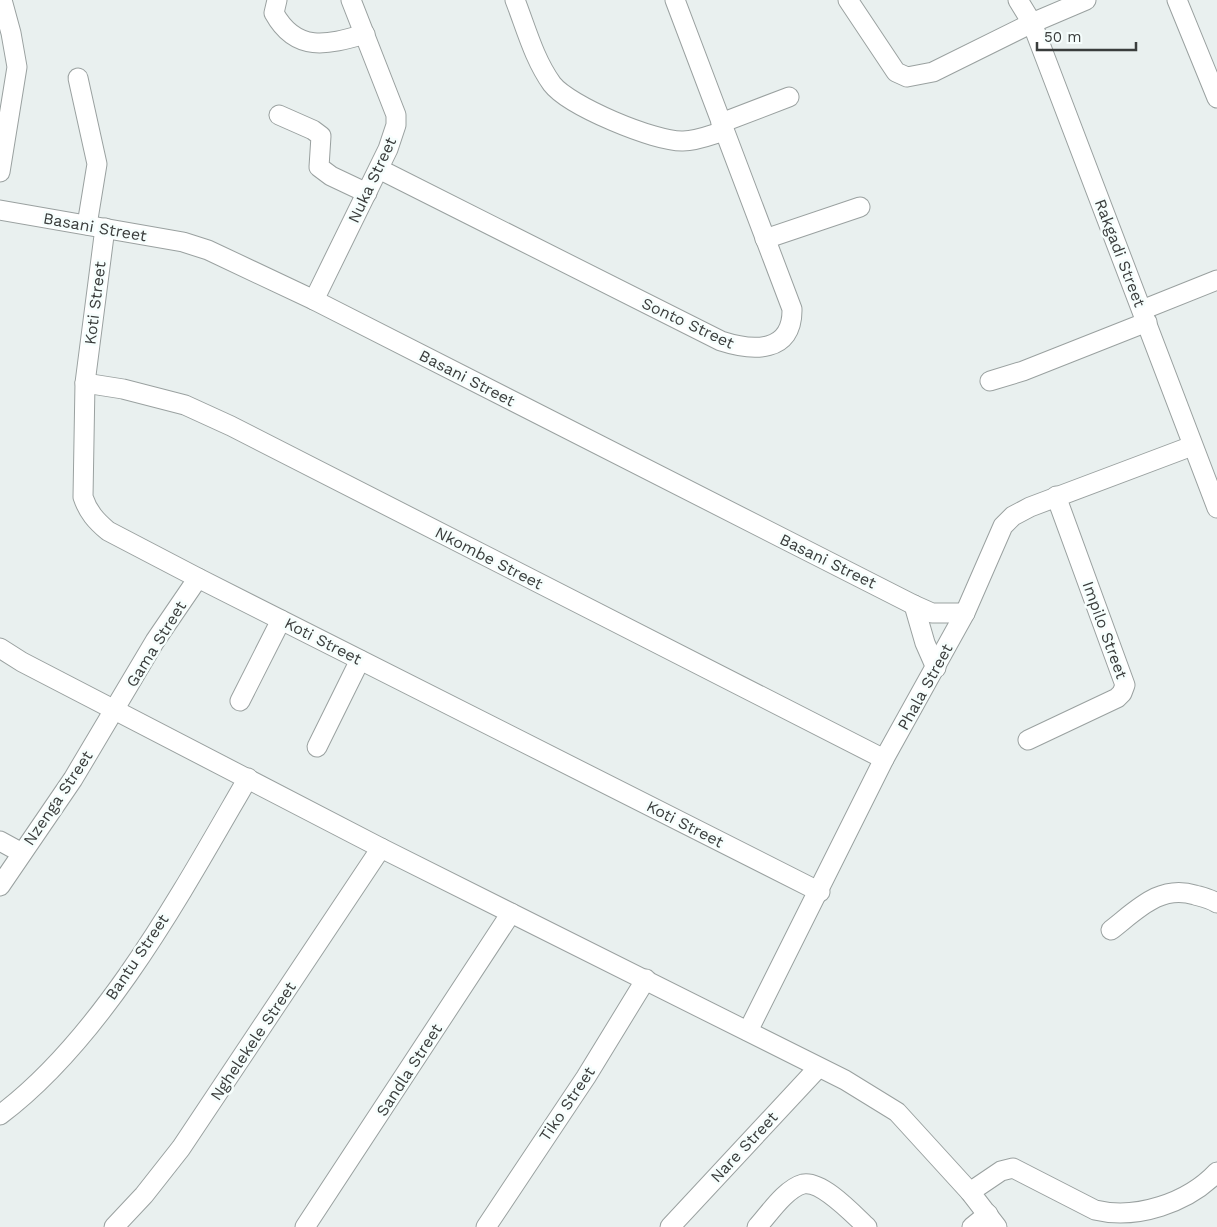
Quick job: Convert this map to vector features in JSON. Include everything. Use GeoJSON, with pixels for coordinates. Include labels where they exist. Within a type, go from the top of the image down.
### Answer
{"type":"FeatureCollection","features":[{"type":"Feature","properties":{"kind":"street"},"geometry":{"type":"LineString","coordinates":[[0,172],[16,66],[6,34],[2,0]]}},
{"type":"Feature","properties":{"kind":"street"},"geometry":{"type":"LineString","coordinates":[[277,0],[274,13],[283,29],[302,39],[313,43],[332,44],[364,34]]}},
{"type":"Feature","properties":{"kind":"street","name":"Nuka Street"},"geometry":{"type":"LineString","coordinates":[[314,300],[379,169],[394,134],[396,115],[351,0]]}},
{"type":"Feature","properties":{"kind":"street"},"geometry":{"type":"LineString","coordinates":[[515,0],[544,71],[553,85],[563,94],[618,123],[668,139],[696,140],[789,97]]}},
{"type":"Feature","properties":{"kind":"street","name":"Sonto Street"},"geometry":{"type":"LineString","coordinates":[[379,169],[720,341],[742,348],[761,348],[779,341],[785,335],[792,320],[792,309],[675,0]]}},
{"type":"Feature","properties":{"kind":"street"},"geometry":{"type":"LineString","coordinates":[[848,0],[896,72],[907,77],[933,72],[1032,23],[1086,0]]}},
{"type":"Feature","properties":{"kind":"street","name":"Rakgadi Street"},"geometry":{"type":"LineString","coordinates":[[1018,0],[1032,23],[1217,508]]}},
{"type":"Feature","properties":{"kind":"street"},"geometry":{"type":"LineString","coordinates":[[1177,0],[1217,98]]}},
{"type":"Feature","properties":{"kind":"street","name":"Koti Street"},"geometry":{"type":"LineString","coordinates":[[78,78],[96,164],[96,226],[85,383],[82,485],[83,497],[88,510],[108,531],[198,578],[820,892]]}},
{"type":"Feature","properties":{"kind":"street"},"geometry":{"type":"LineString","coordinates":[[280,115],[313,130],[321,136],[319,167],[331,176],[367,193]]}},
{"type":"Feature","properties":{"kind":"street"},"geometry":{"type":"LineString","coordinates":[[765,238],[860,207]]}},
{"type":"Feature","properties":{"kind":"street","name":"Basani Street"},"geometry":{"type":"LineString","coordinates":[[0,210],[183,242],[208,250],[314,300],[914,605],[932,613],[965,613]]}},
{"type":"Feature","properties":{"kind":"street"},"geometry":{"type":"LineString","coordinates":[[990,381],[1023,370],[1144,316],[1217,280]]}},
{"type":"Feature","properties":{"kind":"street","name":"Nkombe Street"},"geometry":{"type":"LineString","coordinates":[[85,383],[123,389],[185,405],[231,426],[884,759]]}},
{"type":"Feature","properties":{"kind":"street","name":"Phala Street"},"geometry":{"type":"LineString","coordinates":[[748,1030],[820,892],[884,759],[965,613],[1003,526],[1013,516],[1056,496],[1192,446]]}},
{"type":"Feature","properties":{"kind":"street","name":"Impilo Street"},"geometry":{"type":"LineString","coordinates":[[1028,740],[1117,698],[1122,693],[1125,685],[1056,496]]}},
{"type":"Feature","properties":{"kind":"street","name":"Gama Street"},"geometry":{"type":"LineString","coordinates":[[116,710],[156,641],[198,578]]}},
{"type":"Feature","properties":{"kind":"street"},"geometry":{"type":"LineString","coordinates":[[914,605],[925,643],[936,668]]}},
{"type":"Feature","properties":{"kind":"street"},"geometry":{"type":"LineString","coordinates":[[240,701],[281,620]]}},
{"type":"Feature","properties":{"kind":"street"},"geometry":{"type":"LineString","coordinates":[[0,648],[381,848],[748,1030],[897,1112],[970,1192],[993,1221],[972,1227]]}},
{"type":"Feature","properties":{"kind":"street"},"geometry":{"type":"LineString","coordinates":[[317,747],[360,660]]}},
{"type":"Feature","properties":{"kind":"street","name":"Nzenga Street"},"geometry":{"type":"LineString","coordinates":[[0,886],[116,710]]}},
{"type":"Feature","properties":{"kind":"street","name":"Bantu Street"},"geometry":{"type":"LineString","coordinates":[[0,1115],[53,1066],[102,1010],[184,887],[248,778]]}},
{"type":"Feature","properties":{"kind":"street"},"geometry":{"type":"LineString","coordinates":[[0,841],[22,853]]}},
{"type":"Feature","properties":{"kind":"street","name":"Nghelekele Street"},"geometry":{"type":"LineString","coordinates":[[114,1227],[144,1195],[181,1148],[381,848]]}},
{"type":"Feature","properties":{"kind":"street"},"geometry":{"type":"LineString","coordinates":[[1112,930],[1155,896],[1166,893],[1185,892],[1217,903]]}},
{"type":"Feature","properties":{"kind":"street","name":"Sandla Street"},"geometry":{"type":"LineString","coordinates":[[306,1227],[512,913]]}},
{"type":"Feature","properties":{"kind":"street","name":"Tiko Street"},"geometry":{"type":"LineString","coordinates":[[486,1227],[531,1156],[586,1077],[646,979]]}},
{"type":"Feature","properties":{"kind":"street","name":"Nare Street"},"geometry":{"type":"LineString","coordinates":[[670,1227],[818,1068]]}},
{"type":"Feature","properties":{"kind":"street"},"geometry":{"type":"LineString","coordinates":[[970,1192],[1001,1171],[1013,1168],[1095,1210],[1125,1213],[1166,1204],[1188,1196],[1205,1185],[1217,1172]]}},
{"type":"Feature","properties":{"kind":"street"},"geometry":{"type":"LineString","coordinates":[[757,1227],[793,1190],[802,1184],[810,1184],[832,1196],[867,1227]]}}]}
